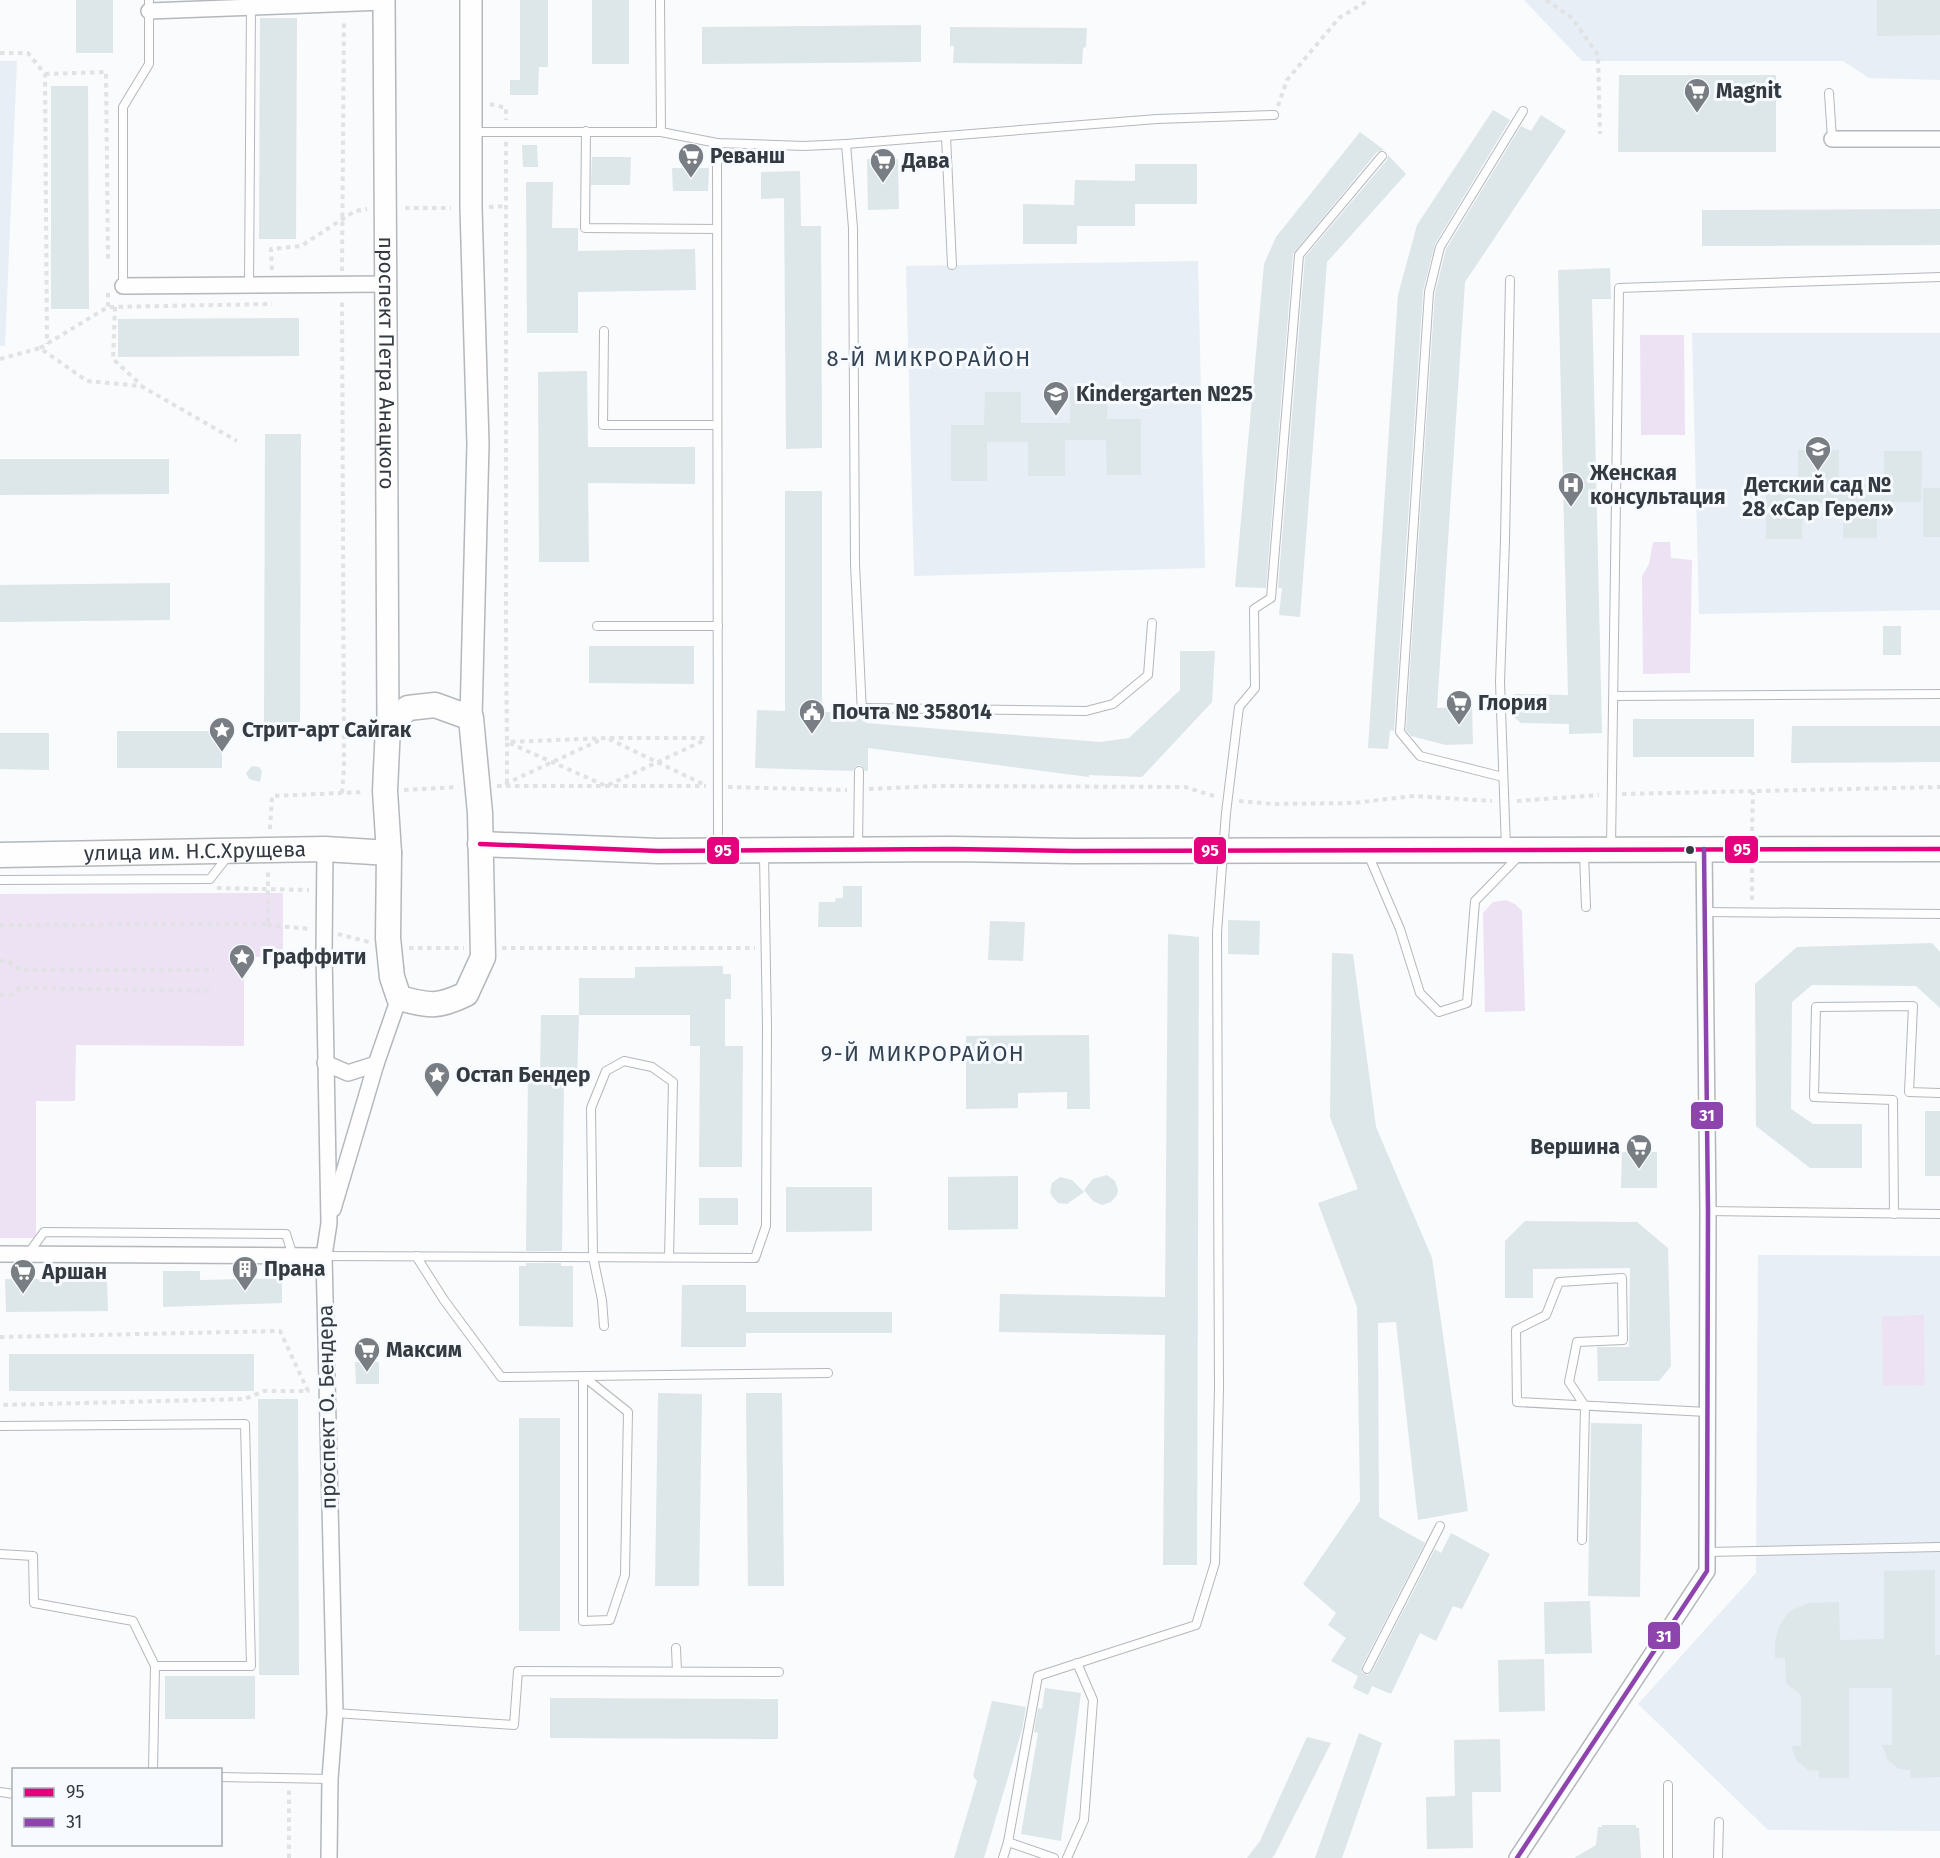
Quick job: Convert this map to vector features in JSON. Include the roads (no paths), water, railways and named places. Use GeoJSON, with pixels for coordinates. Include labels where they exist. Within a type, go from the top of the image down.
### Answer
{"type":"FeatureCollection","features":[{"type":"Feature","properties":{"kind":"main road"},"geometry":{"type":"LineString","coordinates":[[399,998],[429,1005],[446,1003],[466,994],[483,957],[478,783],[471,718],[478,444],[471,208],[471,0]]}},
{"type":"Feature","properties":{"kind":"main road","name":"проспект Петра Анацкого"},"geometry":{"type":"LineString","coordinates":[[384,1],[388,726],[385,791],[389,853],[389,947],[392,977],[399,998]]}},
{"type":"Feature","properties":{"kind":"main road"},"geometry":{"type":"LineString","coordinates":[[388,726],[408,708],[435,705],[471,718]]}},
{"type":"Feature","properties":{"kind":"main road"},"geometry":{"type":"LineString","coordinates":[[480,844],[658,851],[1940,849]]}},
{"type":"Feature","properties":{"kind":"main road","name":"улица им. Н.С.Хрущева"},"geometry":{"type":"LineString","coordinates":[[0,855],[325,849],[389,853]]}},
{"type":"Feature","properties":{"kind":"street"},"geometry":{"type":"LineString","coordinates":[[149,5],[344,4],[384,1]]}},
{"type":"Feature","properties":{"kind":"street"},"geometry":{"type":"LineString","coordinates":[[1832,139],[1940,139]]}},
{"type":"Feature","properties":{"kind":"street"},"geometry":{"type":"LineString","coordinates":[[116,285],[387,284]]}},
{"type":"Feature","properties":{"kind":"street","name":"проспект О. Бендера"},"geometry":{"type":"LineString","coordinates":[[325,849],[325,1063],[329,1223],[324,1256],[335,1713],[330,1779],[329,1858]]}},
{"type":"Feature","properties":{"kind":"street"},"geometry":{"type":"LineString","coordinates":[[1517,1858],[1707,1571],[1708,1211],[1704,849]]}},
{"type":"Feature","properties":{"kind":"street"},"geometry":{"type":"LineString","coordinates":[[329,1223],[376,1064],[399,998]]}},
{"type":"Feature","properties":{"kind":"street"},"geometry":{"type":"LineString","coordinates":[[325,1063],[348,1073],[376,1064]]}},
{"type":"Feature","properties":{"kind":"street"},"geometry":{"type":"LineString","coordinates":[[0,1254],[324,1256]]}},
{"type":"Feature","properties":{"kind":"lane"},"geometry":{"type":"LineString","coordinates":[[660,0],[661,132]]}},
{"type":"Feature","properties":{"kind":"lane"},"geometry":{"type":"LineString","coordinates":[[249,285],[250,4]]}},
{"type":"Feature","properties":{"kind":"lane"},"geometry":{"type":"LineString","coordinates":[[116,285],[123,106],[149,64],[149,5]]}},
{"type":"Feature","properties":{"kind":"lane"},"geometry":{"type":"LineString","coordinates":[[1829,93],[1832,139]]}},
{"type":"Feature","properties":{"kind":"lane"},"geometry":{"type":"LineString","coordinates":[[1503,777],[1420,756],[1400,732],[1429,292],[1440,247],[1523,111]]}},
{"type":"Feature","properties":{"kind":"lane"},"geometry":{"type":"LineString","coordinates":[[472,132],[661,132],[717,143],[804,146],[1157,118],[1274,115]]}},
{"type":"Feature","properties":{"kind":"lane"},"geometry":{"type":"LineString","coordinates":[[586,131],[585,228],[717,229]]}},
{"type":"Feature","properties":{"kind":"lane"},"geometry":{"type":"LineString","coordinates":[[946,136],[952,265]]}},
{"type":"Feature","properties":{"kind":"lane"},"geometry":{"type":"LineString","coordinates":[[717,143],[718,850]]}},
{"type":"Feature","properties":{"kind":"lane"},"geometry":{"type":"LineString","coordinates":[[846,144],[853,228],[855,564],[862,711],[1086,711],[1113,704],[1148,675],[1152,623]]}},
{"type":"Feature","properties":{"kind":"lane"},"geometry":{"type":"LineString","coordinates":[[1003,1858],[1008,1842],[1038,1676],[1196,1625],[1215,1563],[1219,1388],[1217,932],[1227,800],[1239,707],[1256,688],[1254,609],[1271,598],[1299,255],[1382,156]]}},
{"type":"Feature","properties":{"kind":"lane"},"geometry":{"type":"LineString","coordinates":[[1611,849],[1619,288],[1940,277]]}},
{"type":"Feature","properties":{"kind":"lane"},"geometry":{"type":"LineString","coordinates":[[1366,850],[1400,929],[1420,993],[1439,1012],[1467,1004],[1475,901],[1515,850],[1504,802],[1500,682],[1510,280]]}},
{"type":"Feature","properties":{"kind":"lane"},"geometry":{"type":"LineString","coordinates":[[604,331],[603,425],[717,425]]}},
{"type":"Feature","properties":{"kind":"lane"},"geometry":{"type":"LineString","coordinates":[[597,626],[718,626]]}},
{"type":"Feature","properties":{"kind":"lane"},"geometry":{"type":"LineString","coordinates":[[1614,696],[1940,694]]}},
{"type":"Feature","properties":{"kind":"lane"},"geometry":{"type":"LineString","coordinates":[[858,850],[860,771]]}},
{"type":"Feature","properties":{"kind":"lane"},"geometry":{"type":"LineString","coordinates":[[324,1256],[755,1258],[766,1226],[764,850]]}},
{"type":"Feature","properties":{"kind":"lane"},"geometry":{"type":"LineString","coordinates":[[1584,850],[1586,907]]}},
{"type":"Feature","properties":{"kind":"lane"},"geometry":{"type":"LineString","coordinates":[[0,880],[210,879],[232,851]]}},
{"type":"Feature","properties":{"kind":"lane"},"geometry":{"type":"LineString","coordinates":[[1705,912],[1940,914]]}},
{"type":"Feature","properties":{"kind":"lane"},"geometry":{"type":"LineString","coordinates":[[1908,1092],[1913,1006],[1816,1007],[1814,1097],[1893,1100],[1908,1092],[1940,1093]]}},
{"type":"Feature","properties":{"kind":"lane"},"geometry":{"type":"LineString","coordinates":[[604,1326],[602,1299],[593,1257],[591,1108],[606,1071],[624,1061],[652,1067],[673,1082],[669,1257]]}},
{"type":"Feature","properties":{"kind":"lane"},"geometry":{"type":"LineString","coordinates":[[1893,1100],[1894,1214]]}},
{"type":"Feature","properties":{"kind":"lane"},"geometry":{"type":"LineString","coordinates":[[1708,1211],[1940,1214]]}},
{"type":"Feature","properties":{"kind":"lane"},"geometry":{"type":"LineString","coordinates":[[28,1254],[44,1232],[286,1234],[293,1256]]}},
{"type":"Feature","properties":{"kind":"lane"},"geometry":{"type":"LineString","coordinates":[[416,1256],[444,1300],[501,1377],[828,1373]]}},
{"type":"Feature","properties":{"kind":"lane"},"geometry":{"type":"LineString","coordinates":[[1582,1540],[1585,1406],[1569,1382],[1578,1342],[1623,1340],[1622,1278],[1559,1282],[1546,1315],[1516,1330],[1517,1402],[1585,1406],[1707,1412]]}},
{"type":"Feature","properties":{"kind":"lane"},"geometry":{"type":"LineString","coordinates":[[582,1376],[628,1412],[625,1575],[610,1620],[583,1621],[582,1376]]}},
{"type":"Feature","properties":{"kind":"lane"},"geometry":{"type":"LineString","coordinates":[[0,1426],[245,1424],[251,1666],[155,1666]]}},
{"type":"Feature","properties":{"kind":"lane"},"geometry":{"type":"LineString","coordinates":[[1367,1669],[1440,1526]]}},
{"type":"Feature","properties":{"kind":"lane"},"geometry":{"type":"LineString","coordinates":[[1707,1552],[1940,1547]]}},
{"type":"Feature","properties":{"kind":"lane"},"geometry":{"type":"LineString","coordinates":[[0,1554],[33,1556],[34,1603],[133,1621],[155,1666],[153,1768]]}},
{"type":"Feature","properties":{"kind":"lane"},"geometry":{"type":"LineString","coordinates":[[676,1648],[677,1671]]}},
{"type":"Feature","properties":{"kind":"lane"},"geometry":{"type":"LineString","coordinates":[[1067,1858],[1084,1820],[1093,1700],[1077,1663]]}},
{"type":"Feature","properties":{"kind":"lane"},"geometry":{"type":"LineString","coordinates":[[335,1713],[514,1725],[518,1671],[779,1672]]}},
{"type":"Feature","properties":{"kind":"lane"},"geometry":{"type":"LineString","coordinates":[[222,1777],[330,1779]]}},
{"type":"Feature","properties":{"kind":"lane"},"geometry":{"type":"LineString","coordinates":[[1668,1785],[1668,1858]]}},
{"type":"Feature","properties":{"kind":"lane"},"geometry":{"type":"LineString","coordinates":[[1718,1858],[1719,1822]]}},
{"type":"Feature","properties":{"kind":"lane"},"geometry":{"type":"LineString","coordinates":[[1008,1842],[1054,1858]]}},
{"type":"Feature","properties":{"kind":"place","name":"Magnit"},"geometry":{"type":"Point","coordinates":[1697,114]}},
{"type":"Feature","properties":{"kind":"place","name":"Реванш"},"geometry":{"type":"Point","coordinates":[691,179]}},
{"type":"Feature","properties":{"kind":"place","name":"Дава"},"geometry":{"type":"Point","coordinates":[883,184]}},
{"type":"Feature","properties":{"kind":"place","name":"Kindergarten №25"},"geometry":{"type":"Point","coordinates":[1056,417]}},
{"type":"Feature","properties":{"kind":"place","name":"Детский сад № 28 «Сар Герел»"},"geometry":{"type":"Point","coordinates":[1818,472]}},
{"type":"Feature","properties":{"kind":"place","name":"Женская консультация"},"geometry":{"type":"Point","coordinates":[1571,508]}},
{"type":"Feature","properties":{"kind":"place","name":"Глория"},"geometry":{"type":"Point","coordinates":[1459,726]}},
{"type":"Feature","properties":{"kind":"place","name":"Почта № 358014"},"geometry":{"type":"Point","coordinates":[812,735]}},
{"type":"Feature","properties":{"kind":"place","name":"Стрит-арт Сайгак"},"geometry":{"type":"Point","coordinates":[222,753]}},
{"type":"Feature","properties":{"kind":"place","name":"Граффити"},"geometry":{"type":"Point","coordinates":[242,980]}},
{"type":"Feature","properties":{"kind":"place","name":"Остап Бендер"},"geometry":{"type":"Point","coordinates":[437,1098]}},
{"type":"Feature","properties":{"kind":"place","name":"Вершина"},"geometry":{"type":"Point","coordinates":[1639,1170]}},
{"type":"Feature","properties":{"kind":"place","name":"Прана"},"geometry":{"type":"Point","coordinates":[245,1292]}},
{"type":"Feature","properties":{"kind":"place","name":"Аршан"},"geometry":{"type":"Point","coordinates":[23,1295]}},
{"type":"Feature","properties":{"kind":"place","name":"Максим"},"geometry":{"type":"Point","coordinates":[367,1373]}},
{"type":"Feature","properties":{"kind":"district","name":"8-Й МИКРОРАЙОН"},"geometry":{"type":"Point","coordinates":[929,358]}},
{"type":"Feature","properties":{"kind":"district","name":"9-Й МИКРОРАЙОН"},"geometry":{"type":"Point","coordinates":[923,1053]}}]}
